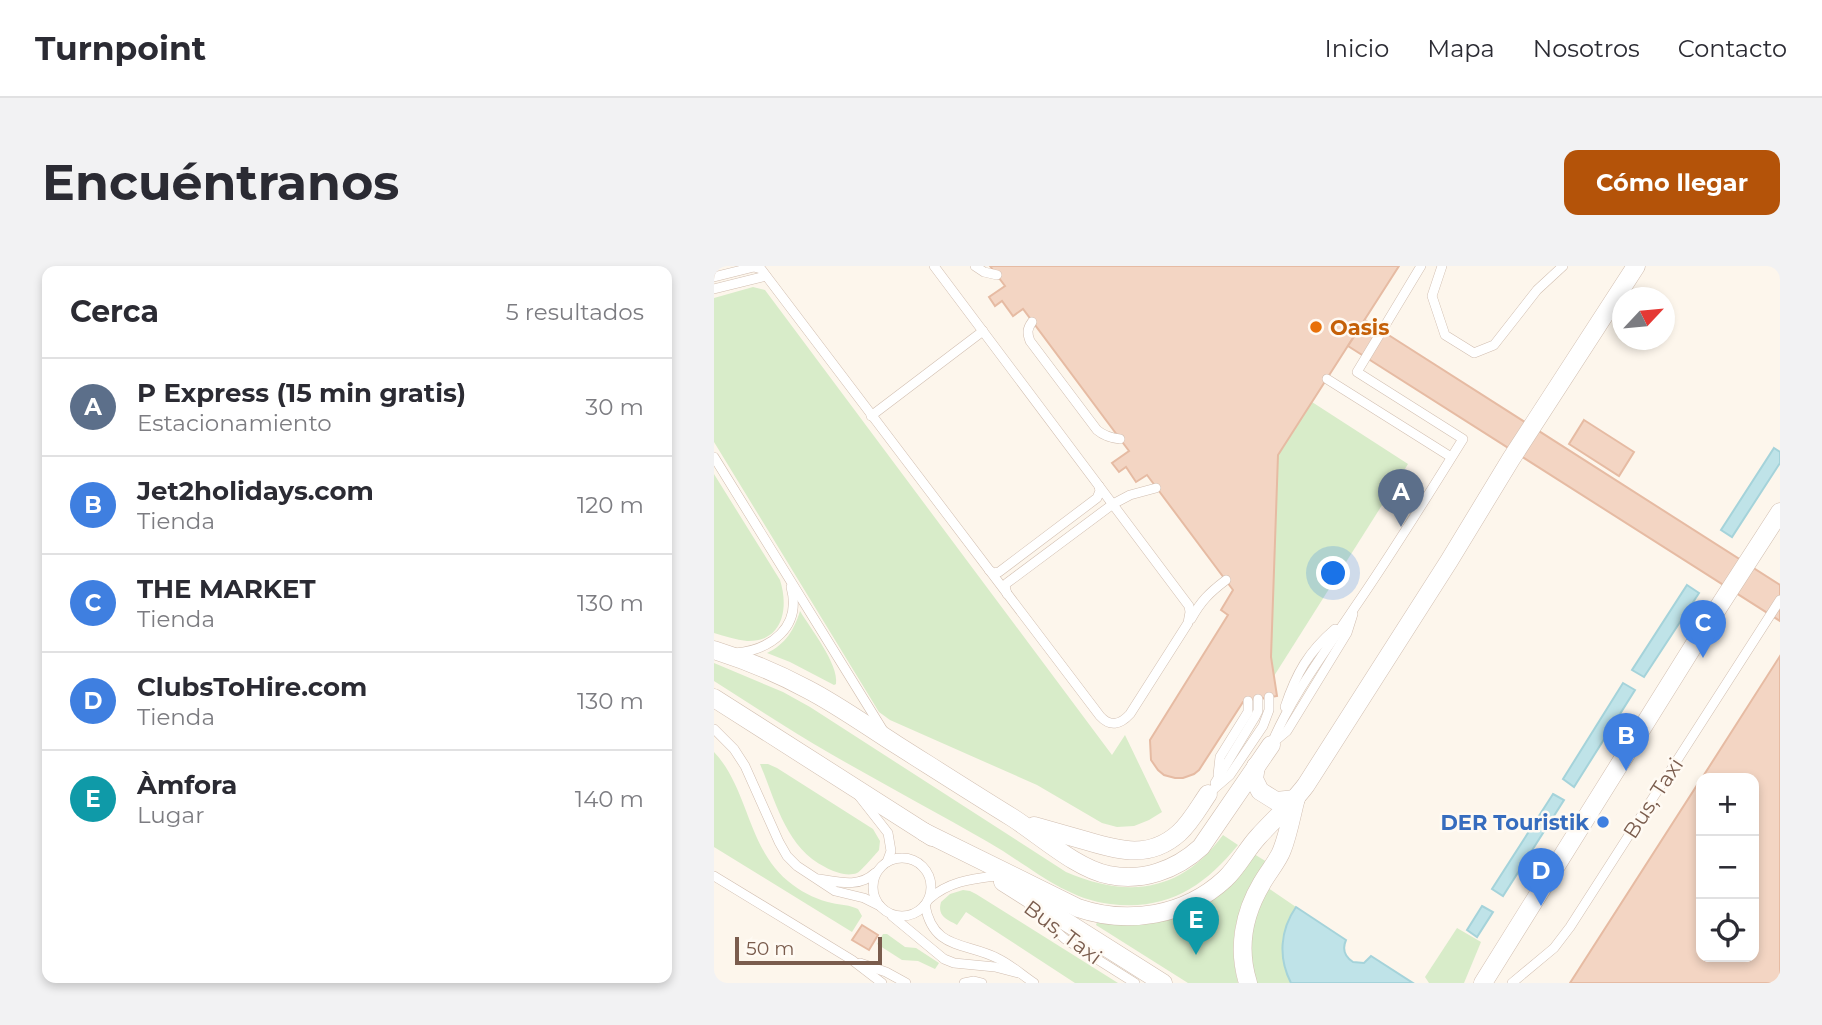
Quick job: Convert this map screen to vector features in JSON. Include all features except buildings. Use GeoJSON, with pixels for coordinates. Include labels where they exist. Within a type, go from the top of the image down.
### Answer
{"type":"FeatureCollection","features":[{"type":"Feature","properties":{"kind":"street"},"geometry":{"type":"LineString","coordinates":[[924,832],[1078,908],[1108,916],[1139,917],[1163,913],[1196,900],[1213,889],[1226,878],[1256,839],[1296,799],[1636,266]]}},
{"type":"Feature","properties":{"kind":"street"},"geometry":{"type":"LineString","coordinates":[[1483,983],[1780,512]]}},
{"type":"Feature","properties":{"kind":"street"},"geometry":{"type":"LineString","coordinates":[[717,651],[762,667],[806,688],[1095,871],[1122,877],[1152,874],[1191,856],[1201,847],[1271,745]]}},
{"type":"Feature","properties":{"kind":"street"},"geometry":{"type":"LineString","coordinates":[[714,698],[1163,983]]}},
{"type":"Feature","properties":{"kind":"street"},"geometry":{"type":"LineString","coordinates":[[1256,766],[1254,779],[1260,791],[1276,801],[1296,799]]}},
{"type":"Feature","properties":{"kind":"street"},"geometry":{"type":"LineString","coordinates":[[1018,821],[1111,849],[1137,851],[1159,845],[1179,833],[1213,787]]}},
{"type":"Feature","properties":{"kind":"street"},"geometry":{"type":"LineString","coordinates":[[1248,983],[1243,948],[1247,915],[1261,884],[1282,852],[1296,799]]}},
{"type":"Feature","properties":{"kind":"lane"},"geometry":{"type":"LineString","coordinates":[[934,266],[1185,600],[1191,612],[1188,623]]}},
{"type":"Feature","properties":{"kind":"lane"},"geometry":{"type":"LineString","coordinates":[[975,266],[984,272],[997,275]]}},
{"type":"Feature","properties":{"kind":"lane"},"geometry":{"type":"LineString","coordinates":[[1271,745],[1279,725],[1318,661],[1463,439],[1357,372],[1422,266]]}},
{"type":"Feature","properties":{"kind":"lane"},"geometry":{"type":"LineString","coordinates":[[1442,266],[1432,296],[1445,335],[1474,353],[1494,345],[1536,289],[1563,266]]}},
{"type":"Feature","properties":{"kind":"lane"},"geometry":{"type":"LineString","coordinates":[[714,277],[754,267],[764,270],[871,416],[1106,722],[1120,723],[1130,714],[1201,601],[1226,580]]}},
{"type":"Feature","properties":{"kind":"lane"},"geometry":{"type":"LineString","coordinates":[[714,289],[764,270]]}},
{"type":"Feature","properties":{"kind":"lane"},"geometry":{"type":"LineString","coordinates":[[1032,322],[1027,334],[1030,341],[1097,430],[1111,439],[1120,439]]}},
{"type":"Feature","properties":{"kind":"lane"},"geometry":{"type":"LineString","coordinates":[[871,416],[983,331]]}},
{"type":"Feature","properties":{"kind":"lane"},"geometry":{"type":"LineString","coordinates":[[1327,379],[1451,457]]}},
{"type":"Feature","properties":{"kind":"lane"},"geometry":{"type":"LineString","coordinates":[[714,457],[880,726],[897,745]]}},
{"type":"Feature","properties":{"kind":"lane"},"geometry":{"type":"LineString","coordinates":[[988,569],[994,573],[999,572],[1097,498],[1099,486]]}},
{"type":"Feature","properties":{"kind":"lane"},"geometry":{"type":"LineString","coordinates":[[1007,595],[1007,583],[1112,504],[1130,495],[1156,488]]}},
{"type":"Feature","properties":{"kind":"lane"},"geometry":{"type":"LineString","coordinates":[[717,651],[737,653],[761,648],[781,634],[792,614],[794,603],[789,579]]}},
{"type":"Feature","properties":{"kind":"lane","name":"Bus, Taxi"},"geometry":{"type":"LineString","coordinates":[[1512,983],[1555,948],[1570,927],[1780,600]]}},
{"type":"Feature","properties":{"kind":"lane"},"geometry":{"type":"LineString","coordinates":[[1271,745],[1286,731],[1347,633],[1354,609]]}},
{"type":"Feature","properties":{"kind":"lane"},"geometry":{"type":"LineString","coordinates":[[1213,787],[1230,775],[1263,726],[1269,710],[1269,697]]}},
{"type":"Feature","properties":{"kind":"lane"},"geometry":{"type":"LineString","coordinates":[[1213,787],[1255,718],[1258,711],[1253,700]]}},
{"type":"Feature","properties":{"kind":"lane"},"geometry":{"type":"LineString","coordinates":[[714,729],[734,749],[745,766],[788,856],[797,866],[835,891],[864,898],[898,916],[908,916],[917,912],[944,888],[955,883],[995,876]]}},
{"type":"Feature","properties":{"kind":"lane"},"geometry":{"type":"LineString","coordinates":[[852,787],[888,833],[891,851],[874,878],[873,887],[875,897],[884,909],[944,959],[954,963],[1018,972]]}},
{"type":"Feature","properties":{"kind":"lane"},"geometry":{"type":"LineString","coordinates":[[818,879],[857,883],[871,877],[896,859],[906,858],[918,863],[930,879],[931,889],[927,902],[929,922],[944,938],[997,958],[1034,983]]}},
{"type":"Feature","properties":{"kind":"lane"},"geometry":{"type":"LineString","coordinates":[[714,876],[852,960],[881,983]]}},
{"type":"Feature","properties":{"kind":"lane","name":"Bus, Taxi"},"geometry":{"type":"LineString","coordinates":[[995,876],[1065,939],[1135,983]]}},
{"type":"Feature","properties":{"kind":"lane"},"geometry":{"type":"LineString","coordinates":[[852,960],[886,972],[906,983]]}},
{"type":"Feature","properties":{"kind":"lane"},"geometry":{"type":"LineString","coordinates":[[964,983],[982,983]]}},
{"type":"Feature","properties":{"kind":"green space"},"geometry":{"type":"Polygon","coordinates":[[[753,287],[765,290],[1112,755],[1125,735],[1162,812],[1134,826],[1117,827],[1102,823],[1037,785],[890,720],[879,712],[714,442],[714,298],[753,287]]]}},
{"type":"Feature","properties":{"kind":"green space"},"geometry":{"type":"Polygon","coordinates":[[[1312,402],[1408,464],[1274,676],[1271,657],[1278,455],[1312,402]]]}},
{"type":"Feature","properties":{"kind":"green space"},"geometry":{"type":"Polygon","coordinates":[[[714,474],[780,580],[783,591],[783,612],[776,630],[759,640],[747,641],[714,633],[714,474]]]}},
{"type":"Feature","properties":{"kind":"green space"},"geometry":{"type":"Polygon","coordinates":[[[800,611],[829,657],[836,676],[834,685],[767,653],[788,636],[800,611]]]}},
{"type":"Feature","properties":{"kind":"green space"},"geometry":{"type":"Polygon","coordinates":[[[714,663],[783,692],[810,707],[1066,872],[1089,880],[1111,886],[1152,885],[1190,869],[1223,835],[1238,845],[1212,873],[1183,893],[1149,904],[1093,901],[1061,888],[988,842],[831,754],[758,709],[714,681],[714,663]]]}},
{"type":"Feature","properties":{"kind":"green space"},"geometry":{"type":"Polygon","coordinates":[[[714,752],[735,784],[766,856],[778,871],[802,891],[827,902],[858,909],[862,916],[852,932],[714,847],[714,752]]]}},
{"type":"Feature","properties":{"kind":"green space"},"geometry":{"type":"Polygon","coordinates":[[[760,764],[777,768],[873,829],[880,841],[879,850],[861,870],[853,874],[836,872],[812,859],[784,823],[760,764]]]}},
{"type":"Feature","properties":{"kind":"green space"},"geometry":{"type":"Polygon","coordinates":[[[1254,854],[1267,862],[1249,891],[1238,919],[1234,949],[1238,983],[1188,983],[1096,925],[1098,920],[1158,922],[1193,912],[1223,892],[1254,854]]]}},
{"type":"Feature","properties":{"kind":"green space"},"geometry":{"type":"Polygon","coordinates":[[[1268,888],[1296,907],[1287,925],[1283,944],[1284,964],[1291,983],[1256,983],[1252,970],[1254,923],[1268,888]]]}},
{"type":"Feature","properties":{"kind":"green space"},"geometry":{"type":"Polygon","coordinates":[[[963,890],[976,894],[1118,983],[1075,983],[966,912],[957,925],[949,921],[941,914],[941,902],[950,894],[963,890]]]}},
{"type":"Feature","properties":{"kind":"green space"},"geometry":{"type":"Polygon","coordinates":[[[1457,928],[1481,942],[1464,983],[1429,983],[1425,977],[1457,928]]]}},
{"type":"Feature","properties":{"kind":"green space"},"geometry":{"type":"Polygon","coordinates":[[[883,934],[905,947],[916,948],[939,963],[935,969],[918,961],[902,960],[877,944],[883,934]]]}},
{"type":"Feature","properties":{"kind":"water"},"geometry":{"type":"Polygon","coordinates":[[[1774,448],[1780,452],[1780,463],[1732,537],[1721,530],[1774,448]]]}},
{"type":"Feature","properties":{"kind":"water"},"geometry":{"type":"Polygon","coordinates":[[[1687,585],[1699,593],[1644,677],[1632,670],[1687,585]]]}},
{"type":"Feature","properties":{"kind":"water"},"geometry":{"type":"Polygon","coordinates":[[[1623,683],[1635,690],[1574,787],[1563,779],[1623,683]]]}},
{"type":"Feature","properties":{"kind":"water"},"geometry":{"type":"Polygon","coordinates":[[[1553,794],[1564,800],[1503,896],[1492,889],[1553,794]]]}},
{"type":"Feature","properties":{"kind":"water"},"geometry":{"type":"Polygon","coordinates":[[[1482,906],[1493,912],[1477,937],[1467,930],[1482,906]]]}},
{"type":"Feature","properties":{"kind":"water"},"geometry":{"type":"Polygon","coordinates":[[[1296,907],[1346,940],[1345,952],[1353,962],[1364,963],[1371,956],[1413,983],[1291,983],[1284,964],[1283,944],[1287,925],[1296,907]]]}},
{"type":"Feature","properties":{"kind":"place","name":"Oasis"},"geometry":{"type":"Point","coordinates":[1316,327]}},
{"type":"Feature","properties":{"kind":"place","name":"P Express (15 min gratis)"},"geometry":{"type":"Point","coordinates":[1401,527]}},
{"type":"Feature","properties":{"kind":"place","name":"THE MARKET"},"geometry":{"type":"Point","coordinates":[1703,658]}},
{"type":"Feature","properties":{"kind":"place","name":"Jet2holidays.com"},"geometry":{"type":"Point","coordinates":[1626,771]}},
{"type":"Feature","properties":{"kind":"place","name":"DER Touristik"},"geometry":{"type":"Point","coordinates":[1603,822]}},
{"type":"Feature","properties":{"kind":"place","name":"ClubsToHire.com"},"geometry":{"type":"Point","coordinates":[1541,906]}},
{"type":"Feature","properties":{"kind":"place","name":"Àmfora"},"geometry":{"type":"Point","coordinates":[1196,955]}}]}
